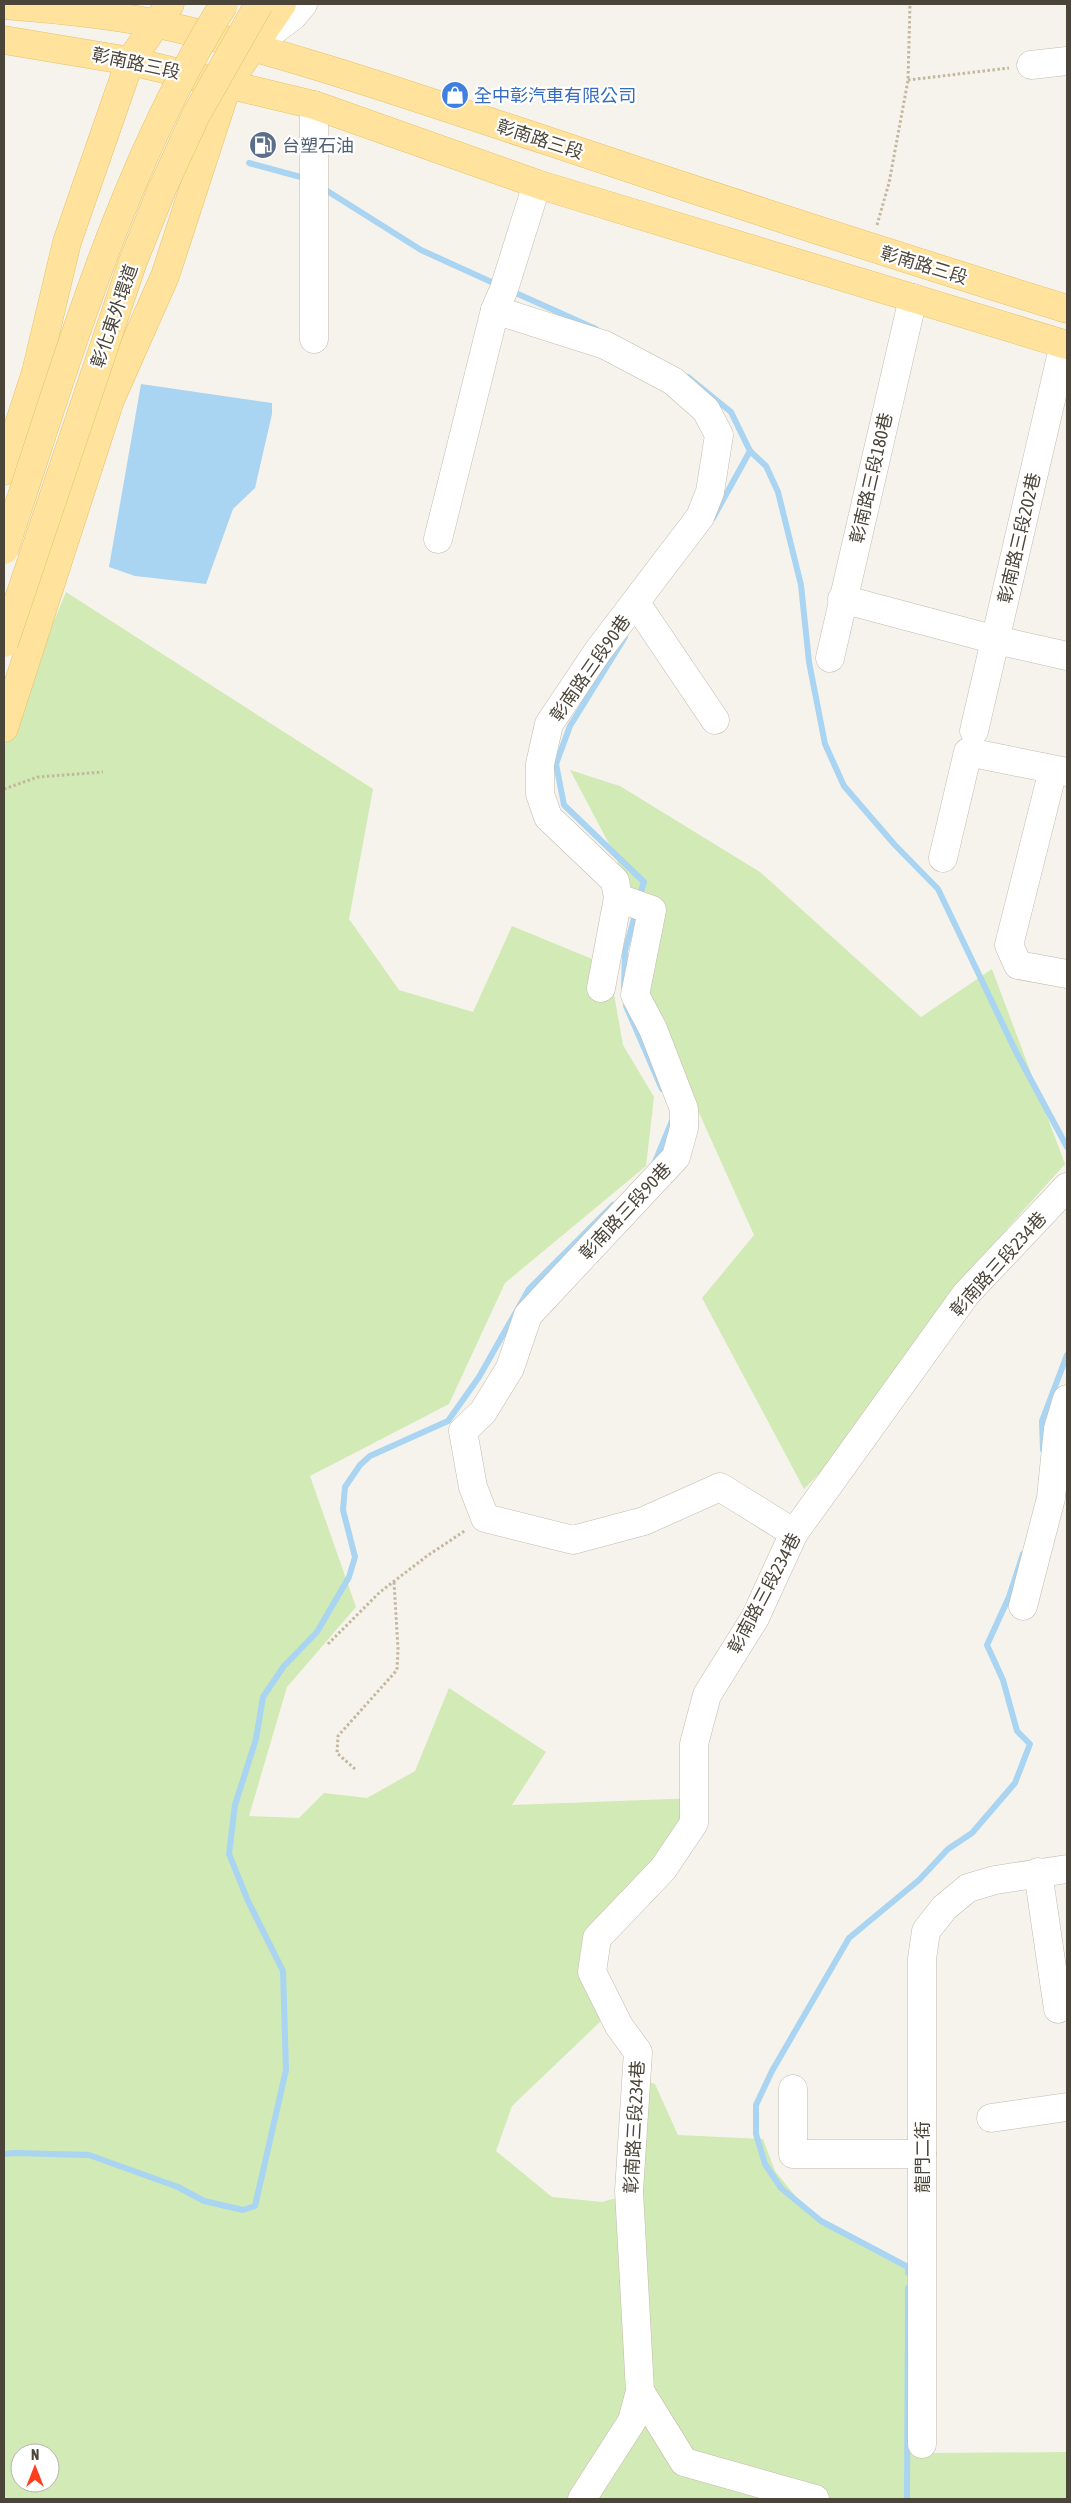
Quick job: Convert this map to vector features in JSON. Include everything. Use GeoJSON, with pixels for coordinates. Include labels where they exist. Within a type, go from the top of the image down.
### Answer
{"type":"FeatureCollection","features":[{"type":"Feature","properties":{"kind":"main road","name":"彰化東外環道"},"geometry":{"type":"LineString","coordinates":[[4,550],[104,255],[134,177],[168,102],[224,4]]}},
{"type":"Feature","properties":{"kind":"main road","name":"彰化東外環道"},"geometry":{"type":"LineString","coordinates":[[4,643],[132,264],[162,188],[196,114],[260,4]]}},
{"type":"Feature","properties":{"kind":"main road"},"geometry":{"type":"LineString","coordinates":[[4,728],[32,636],[123,367],[165,276],[228,83],[282,4]]}},
{"type":"Feature","properties":{"kind":"main road","name":"彰南路三段"},"geometry":{"type":"LineString","coordinates":[[4,5],[163,10],[252,46],[396,91],[870,249],[1067,308]]}},
{"type":"Feature","properties":{"kind":"main road"},"geometry":{"type":"LineString","coordinates":[[4,471],[44,342],[67,242],[130,61],[163,10]]}},
{"type":"Feature","properties":{"kind":"main road","name":"彰南路三段"},"geometry":{"type":"LineString","coordinates":[[4,40],[130,61],[314,105],[536,184],[1066,345]]}},
{"type":"Feature","properties":{"kind":"street"},"geometry":{"type":"LineString","coordinates":[[252,46],[293,16],[302,4]]}},
{"type":"Feature","properties":{"kind":"street"},"geometry":{"type":"LineString","coordinates":[[1031,65],[1067,61]]}},
{"type":"Feature","properties":{"kind":"street"},"geometry":{"type":"LineString","coordinates":[[314,105],[314,339]]}},
{"type":"Feature","properties":{"kind":"street"},"geometry":{"type":"LineString","coordinates":[[438,539],[502,292],[536,184]]}},
{"type":"Feature","properties":{"kind":"street","name":"彰南路三段90巷"},"geometry":{"type":"LineString","coordinates":[[485,1518],[473,1488],[464,1431],[483,1412],[510,1368],[528,1315],[676,1157],[684,1128],[684,1109],[654,1029],[635,995],[652,910],[618,898],[615,881],[548,817],[540,794],[540,764],[549,724],[598,651],[700,517],[710,492],[720,435],[706,410],[673,381],[502,292]]}},
{"type":"Feature","properties":{"kind":"street","name":"彰南路三段180巷"},"geometry":{"type":"LineString","coordinates":[[830,658],[842,599],[913,298]]}},
{"type":"Feature","properties":{"kind":"street","name":"彰南路三段202巷"},"geometry":{"type":"LineString","coordinates":[[974,731],[1066,345]]}},
{"type":"Feature","properties":{"kind":"street"},"geometry":{"type":"LineString","coordinates":[[842,599],[996,640],[1067,656]]}},
{"type":"Feature","properties":{"kind":"street"},"geometry":{"type":"LineString","coordinates":[[636,603],[715,720]]}},
{"type":"Feature","properties":{"kind":"street"},"geometry":{"type":"LineString","coordinates":[[943,858],[968,752],[1060,771],[1009,945],[1018,965],[1067,974]]}},
{"type":"Feature","properties":{"kind":"street"},"geometry":{"type":"LineString","coordinates":[[601,988],[618,898]]}},
{"type":"Feature","properties":{"kind":"street","name":"彰南路三段234巷"},"geometry":{"type":"LineString","coordinates":[[582,2499],[632,2421],[640,2391],[629,2191],[638,2052],[620,2026],[592,1972],[597,1938],[663,1869],[694,1823],[694,1744],[707,1695],[755,1618],[794,1533],[966,1294],[1067,1187]]}},
{"type":"Feature","properties":{"kind":"street"},"geometry":{"type":"LineString","coordinates":[[1022,1606],[1051,1498],[1058,1429],[1067,1399]]}},
{"type":"Feature","properties":{"kind":"street"},"geometry":{"type":"LineString","coordinates":[[485,1518],[573,1540],[644,1521],[720,1488],[794,1533]]}},
{"type":"Feature","properties":{"kind":"street"},"geometry":{"type":"LineString","coordinates":[[1058,2009],[1038,1872],[1067,1869]]}},
{"type":"Feature","properties":{"kind":"street","name":"龍門二街"},"geometry":{"type":"LineString","coordinates":[[922,2444],[922,1959],[926,1931],[944,1908],[968,1888],[995,1880],[1038,1872]]}},
{"type":"Feature","properties":{"kind":"street"},"geometry":{"type":"LineString","coordinates":[[794,2089],[793,2154],[922,2154]]}},
{"type":"Feature","properties":{"kind":"street"},"geometry":{"type":"LineString","coordinates":[[990,2118],[1067,2107]]}},
{"type":"Feature","properties":{"kind":"street"},"geometry":{"type":"LineString","coordinates":[[640,2391],[684,2462],[815,2499]]}},
{"type":"Feature","properties":{"kind":"path"},"geometry":{"type":"LineString","coordinates":[[870,249],[889,183],[908,80],[910,4]]}},
{"type":"Feature","properties":{"kind":"path"},"geometry":{"type":"LineString","coordinates":[[908,80],[1031,65]]}},
{"type":"Feature","properties":{"kind":"path"},"geometry":{"type":"LineString","coordinates":[[4,789],[38,777],[103,772]]}},
{"type":"Feature","properties":{"kind":"path"},"geometry":{"type":"LineString","coordinates":[[328,1644],[394,1582],[427,1556],[485,1518]]}},
{"type":"Feature","properties":{"kind":"path"},"geometry":{"type":"LineString","coordinates":[[355,1769],[337,1753],[338,1736],[397,1670],[398,1649],[394,1582]]}},
{"type":"Feature","properties":{"kind":"green space"},"geometry":{"type":"Polygon","coordinates":[[[66,592],[373,789],[349,919],[399,990],[473,1012],[512,926],[609,966],[623,1045],[654,1097],[646,1166],[505,1283],[449,1404],[310,1476],[356,1607],[287,1687],[249,1816],[299,1818],[324,1793],[367,1798],[415,1771],[449,1688],[546,1752],[512,1805],[698,1798],[601,1947],[602,2020],[512,2106],[496,2151],[552,2197],[602,2202],[633,2193],[639,2079],[655,2084],[678,2135],[763,2139],[775,2171],[814,2219],[928,2274],[933,2453],[1067,2452],[1067,2499],[4,2499],[4,741],[66,592]]]}},
{"type":"Feature","properties":{"kind":"green space"},"geometry":{"type":"Polygon","coordinates":[[[570,770],[620,786],[760,872],[921,1017],[992,969],[1065,1164],[980,1259],[859,1432],[804,1489],[702,1298],[754,1235],[655,1015],[617,859],[570,770]]]}},
{"type":"Feature","properties":{"kind":"water"},"geometry":{"type":"Polygon","coordinates":[[[141,384],[272,403],[272,414],[255,488],[233,509],[206,584],[135,576],[109,567],[141,384]]]}},
{"type":"Feature","properties":{"kind":"waterway"},"geometry":{"type":"LineString","coordinates":[[249,163],[308,179]]}},
{"type":"Feature","properties":{"kind":"waterway"},"geometry":{"type":"LineString","coordinates":[[321,187],[421,250],[498,285]]}},
{"type":"Feature","properties":{"kind":"waterway"},"geometry":{"type":"LineString","coordinates":[[509,290],[596,329]]}},
{"type":"Feature","properties":{"kind":"waterway"},"geometry":{"type":"LineString","coordinates":[[688,377],[731,412],[750,451],[713,518]]}},
{"type":"Feature","properties":{"kind":"waterway"},"geometry":{"type":"LineString","coordinates":[[750,451],[766,466],[778,492],[801,585],[809,662],[825,744],[844,786],[894,844],[938,889],[1016,1052],[1067,1147]]}},
{"type":"Feature","properties":{"kind":"waterway"},"geometry":{"type":"LineString","coordinates":[[625,637],[570,726],[556,764],[564,805],[644,882],[639,898]]}},
{"type":"Feature","properties":{"kind":"waterway"},"geometry":{"type":"LineString","coordinates":[[624,987],[625,951],[636,911]]}},
{"type":"Feature","properties":{"kind":"waterway"},"geometry":{"type":"LineString","coordinates":[[626,1006],[662,1089]]}},
{"type":"Feature","properties":{"kind":"waterway"},"geometry":{"type":"LineString","coordinates":[[655,1162],[672,1121]]}},
{"type":"Feature","properties":{"kind":"waterway"},"geometry":{"type":"LineString","coordinates":[[4,2154],[89,2155],[178,2187],[204,2201],[243,2210],[255,2206],[286,2070],[283,1971],[248,1901],[229,1854],[235,1805],[256,1739],[263,1697],[284,1666],[317,1632],[349,1577],[355,1557],[343,1510],[345,1487],[360,1465],[370,1456],[448,1421],[479,1377],[529,1289],[613,1205]]}},
{"type":"Feature","properties":{"kind":"waterway"},"geometry":{"type":"LineString","coordinates":[[1043,1450],[1042,1421],[1067,1355]]}},
{"type":"Feature","properties":{"kind":"waterway"},"geometry":{"type":"LineString","coordinates":[[908,2273],[908,2267],[821,2221],[781,2188],[765,2164],[756,2134],[756,2105],[772,2071],[849,1938],[919,1880],[948,1849],[972,1833],[1015,1783],[1030,1744],[1017,1731],[1003,1680],[987,1645],[1009,1597],[1023,1554]]}},
{"type":"Feature","properties":{"kind":"waterway"},"geometry":{"type":"LineString","coordinates":[[907,2499],[908,2288]]}},
{"type":"Feature","properties":{"kind":"place","name":"全中彰汽車有限公司"},"geometry":{"type":"Point","coordinates":[455,95]}},
{"type":"Feature","properties":{"kind":"place","name":"台塑石油"},"geometry":{"type":"Point","coordinates":[263,145]}}]}
